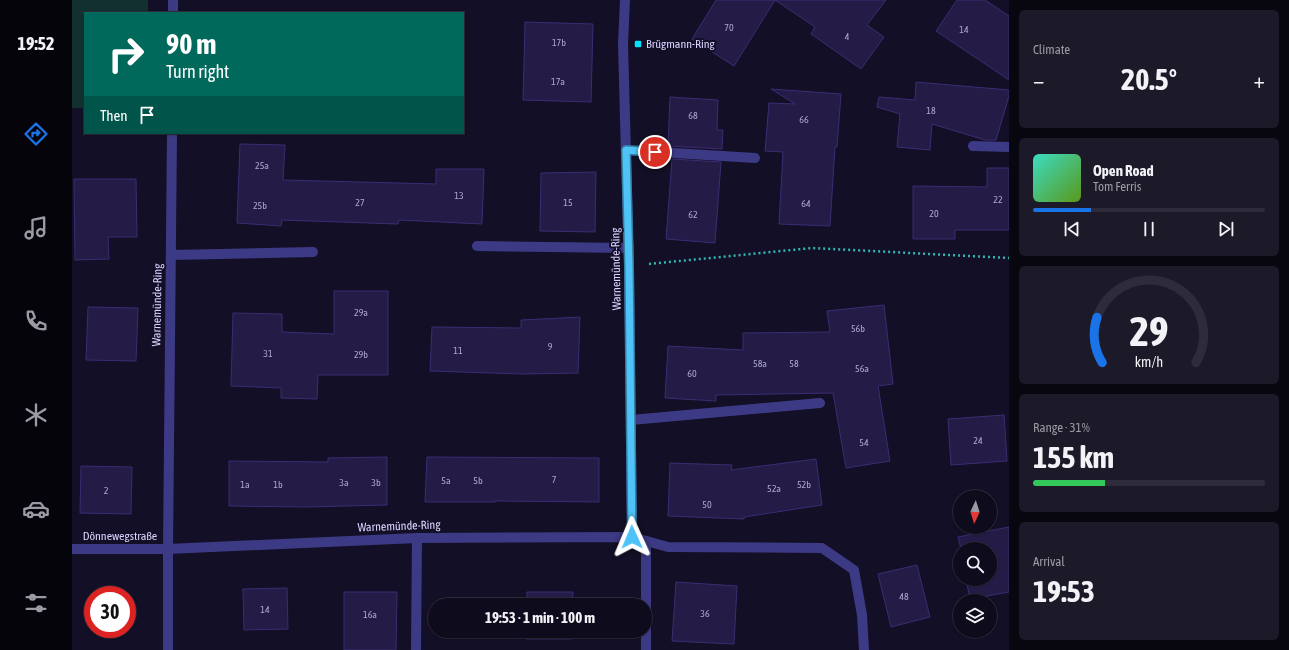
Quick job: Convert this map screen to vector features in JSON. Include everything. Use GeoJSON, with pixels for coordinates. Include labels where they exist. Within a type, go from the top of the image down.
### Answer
{"type":"FeatureCollection","features":[{"type":"Feature","properties":{"kind":"street"},"geometry":{"type":"LineString","coordinates":[[173,0],[173,12]]}},
{"type":"Feature","properties":{"kind":"street","name":"Warnemünde-Ring"},"geometry":{"type":"LineString","coordinates":[[625,0],[623,44],[629,248],[632,537]]}},
{"type":"Feature","properties":{"kind":"street","name":"Warnemünde-Ring"},"geometry":{"type":"LineString","coordinates":[[168,650],[172,134]]}},
{"type":"Feature","properties":{"kind":"street"},"geometry":{"type":"LineString","coordinates":[[974,146],[1009,147]]}},
{"type":"Feature","properties":{"kind":"street"},"geometry":{"type":"LineString","coordinates":[[626,150],[755,158]]}},
{"type":"Feature","properties":{"kind":"street"},"geometry":{"type":"LineString","coordinates":[[477,246],[629,248]]}},
{"type":"Feature","properties":{"kind":"street"},"geometry":{"type":"LineString","coordinates":[[171,255],[312,252]]}},
{"type":"Feature","properties":{"kind":"street"},"geometry":{"type":"LineString","coordinates":[[631,420],[820,403]]}},
{"type":"Feature","properties":{"kind":"street","name":"Warnemünde-Ring"},"geometry":{"type":"LineString","coordinates":[[168,549],[417,538],[632,537],[668,547],[822,548],[854,570],[862,616],[864,650]]}},
{"type":"Feature","properties":{"kind":"street"},"geometry":{"type":"LineString","coordinates":[[416,650],[417,538]]}},
{"type":"Feature","properties":{"kind":"street"},"geometry":{"type":"LineString","coordinates":[[646,541],[646,650]]}},
{"type":"Feature","properties":{"kind":"street","name":"Dönnewegstraße"},"geometry":{"type":"LineString","coordinates":[[72,549],[168,549]]}},
{"type":"Feature","properties":{"kind":"path"},"geometry":{"type":"LineString","coordinates":[[629,266],[812,248],[1009,258]]}},
{"type":"Feature","properties":{"kind":"green space"},"geometry":{"type":"Polygon","coordinates":[[[72,0],[148,0],[148,12],[84,12],[84,108],[72,108],[72,0]]]}},
{"type":"Feature","properties":{"kind":"building"},"geometry":{"type":"Polygon","coordinates":[[[716,0],[775,0],[734,66],[692,39],[716,0]]]}},
{"type":"Feature","properties":{"kind":"building"},"geometry":{"type":"Polygon","coordinates":[[[775,0],[886,0],[867,25],[884,37],[861,69],[811,34],[815,27],[775,0]]]}},
{"type":"Feature","properties":{"kind":"building"},"geometry":{"type":"Polygon","coordinates":[[[957,0],[985,0],[1009,16],[1009,80],[936,31],[957,0]]]}},
{"type":"Feature","properties":{"kind":"building"},"geometry":{"type":"Polygon","coordinates":[[[525,22],[593,24],[591,102],[523,100],[525,22]]]}},
{"type":"Feature","properties":{"kind":"building"},"geometry":{"type":"Polygon","coordinates":[[[916,82],[1009,90],[1009,96],[996,140],[985,140],[932,124],[930,150],[897,147],[900,114],[877,107],[879,97],[915,100],[916,82]]]}},
{"type":"Feature","properties":{"kind":"building"},"geometry":{"type":"Polygon","coordinates":[[[771,89],[841,94],[837,147],[835,147],[830,226],[779,224],[783,152],[765,151],[769,103],[795,104],[771,89]]]}},
{"type":"Feature","properties":{"kind":"building"},"geometry":{"type":"Polygon","coordinates":[[[670,97],[718,100],[717,130],[723,130],[722,149],[668,146],[670,97]]]}},
{"type":"Feature","properties":{"kind":"building"},"geometry":{"type":"Polygon","coordinates":[[[240,144],[285,145],[283,180],[436,184],[436,169],[484,169],[482,224],[399,220],[398,224],[282,220],[281,226],[237,223],[240,144]]]}},
{"type":"Feature","properties":{"kind":"building"},"geometry":{"type":"Polygon","coordinates":[[[672,159],[721,162],[715,243],[666,239],[672,159]]]}},
{"type":"Feature","properties":{"kind":"building"},"geometry":{"type":"Polygon","coordinates":[[[987,168],[1009,168],[1009,230],[955,230],[955,239],[913,239],[913,186],[987,187],[987,168]]]}},
{"type":"Feature","properties":{"kind":"building"},"geometry":{"type":"Polygon","coordinates":[[[596,172],[595,232],[540,231],[541,173],[596,172]]]}},
{"type":"Feature","properties":{"kind":"building"},"geometry":{"type":"Polygon","coordinates":[[[74,179],[136,179],[137,237],[108,237],[109,259],[75,260],[74,179]]]}},
{"type":"Feature","properties":{"kind":"building"},"geometry":{"type":"Polygon","coordinates":[[[334,291],[388,291],[388,375],[318,375],[317,399],[281,398],[281,388],[231,386],[233,313],[282,314],[282,332],[334,334],[334,291]]]}},
{"type":"Feature","properties":{"kind":"building"},"geometry":{"type":"Polygon","coordinates":[[[884,305],[893,384],[878,386],[890,461],[846,468],[833,393],[716,395],[716,401],[665,398],[668,346],[743,350],[743,333],[830,332],[827,311],[884,305]]]}},
{"type":"Feature","properties":{"kind":"building"},"geometry":{"type":"Polygon","coordinates":[[[88,307],[138,308],[136,361],[86,360],[88,307]]]}},
{"type":"Feature","properties":{"kind":"building"},"geometry":{"type":"Polygon","coordinates":[[[580,317],[578,373],[521,374],[430,371],[432,327],[521,328],[521,320],[580,317]]]}},
{"type":"Feature","properties":{"kind":"building"},"geometry":{"type":"Polygon","coordinates":[[[1004,415],[1007,461],[951,465],[948,419],[1004,415]]]}},
{"type":"Feature","properties":{"kind":"building"},"geometry":{"type":"Polygon","coordinates":[[[387,457],[387,505],[305,507],[229,506],[229,461],[328,462],[328,458],[387,457]]]}},
{"type":"Feature","properties":{"kind":"building"},"geometry":{"type":"Polygon","coordinates":[[[427,457],[599,458],[599,502],[425,502],[427,457]]]}},
{"type":"Feature","properties":{"kind":"building"},"geometry":{"type":"Polygon","coordinates":[[[816,459],[822,505],[744,517],[744,519],[668,516],[670,463],[732,465],[731,470],[816,459]]]}},
{"type":"Feature","properties":{"kind":"building"},"geometry":{"type":"Polygon","coordinates":[[[81,466],[132,467],[131,514],[80,513],[81,466]]]}},
{"type":"Feature","properties":{"kind":"building"},"geometry":{"type":"Polygon","coordinates":[[[1009,527],[1009,592],[997,594],[969,594],[967,586],[997,586],[997,542],[959,542],[958,537],[973,534],[997,534],[997,529],[1009,527]]]}},
{"type":"Feature","properties":{"kind":"building"},"geometry":{"type":"Polygon","coordinates":[[[917,565],[930,617],[891,627],[878,574],[917,565]]]}},
{"type":"Feature","properties":{"kind":"building"},"geometry":{"type":"Polygon","coordinates":[[[676,582],[737,586],[734,644],[672,641],[676,582]]]}},
{"type":"Feature","properties":{"kind":"building"},"geometry":{"type":"Polygon","coordinates":[[[287,588],[288,629],[244,630],[243,589],[287,588]]]}},
{"type":"Feature","properties":{"kind":"building"},"geometry":{"type":"Polygon","coordinates":[[[344,592],[397,592],[396,650],[344,650],[344,592]]]}},
{"type":"Feature","properties":{"kind":"building"},"geometry":{"type":"Polygon","coordinates":[[[527,592],[573,592],[573,598],[527,598],[527,592]]]}},
{"type":"Feature","properties":{"kind":"building"},"geometry":{"type":"Polygon","coordinates":[[[526,638],[572,638],[572,639],[526,638]]]}},
{"type":"Feature","properties":{"kind":"place","name":"Brügmann-Ring"},"geometry":{"type":"Point","coordinates":[638,44]}},
{"type":"Feature","properties":{"kind":"route"},"geometry":{"type":"LineString","coordinates":[[632,537],[629,266],[626,150],[655,152]]}}]}
